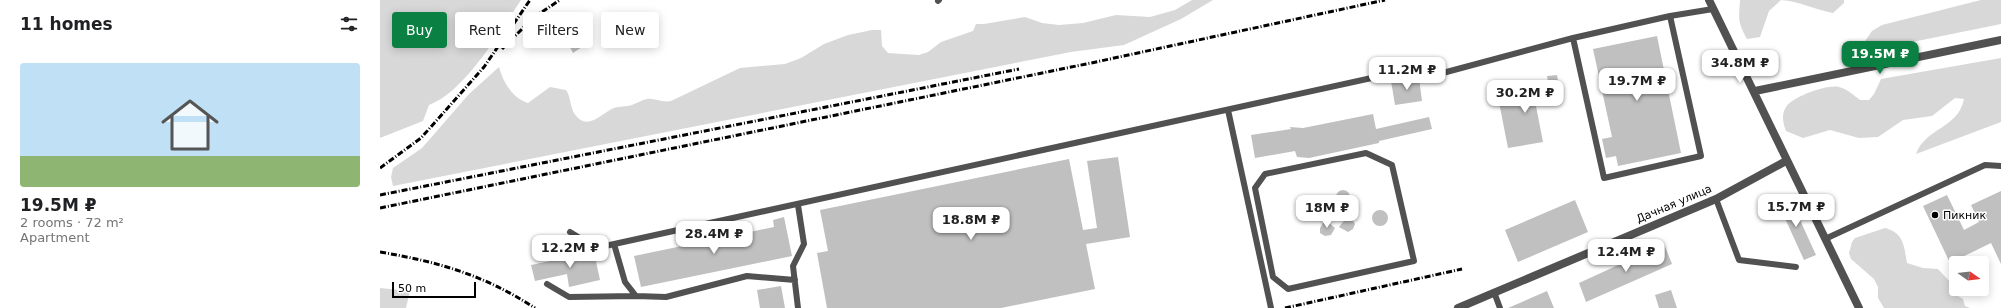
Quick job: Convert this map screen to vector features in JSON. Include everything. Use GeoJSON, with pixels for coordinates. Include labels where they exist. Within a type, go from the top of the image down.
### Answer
{"type":"FeatureCollection","features":[{"type":"Feature","properties":{"kind":"street"},"geometry":{"type":"LineString","coordinates":[[1709,0],[1755,91],[1786,161],[1859,308]]}},
{"type":"Feature","properties":{"kind":"street"},"geometry":{"type":"LineString","coordinates":[[1755,91],[2001,40]]}},
{"type":"Feature","properties":{"kind":"street","name":"Дачная улица"},"geometry":{"type":"LineString","coordinates":[[1458,308],[1716,199],[1786,161]]}},
{"type":"Feature","properties":{"kind":"lane"},"geometry":{"type":"LineString","coordinates":[[570,232],[596,248],[798,205],[1399,72],[1439,74],[1573,38],[1670,16],[1713,9]]}},
{"type":"Feature","properties":{"kind":"lane"},"geometry":{"type":"LineString","coordinates":[[1573,38],[1604,178],[1701,156],[1670,16]]}},
{"type":"Feature","properties":{"kind":"lane"},"geometry":{"type":"LineString","coordinates":[[1228,110],[1271,308]]}},
{"type":"Feature","properties":{"kind":"lane"},"geometry":{"type":"LineString","coordinates":[[1366,153],[1392,165],[1414,261],[1288,289],[1273,277],[1255,188],[1264,174],[1366,153]]}},
{"type":"Feature","properties":{"kind":"lane"},"geometry":{"type":"LineString","coordinates":[[1825,239],[1985,165],[2001,166]]}},
{"type":"Feature","properties":{"kind":"lane"},"geometry":{"type":"LineString","coordinates":[[1716,199],[1739,260],[1796,267]]}},
{"type":"Feature","properties":{"kind":"lane"},"geometry":{"type":"LineString","coordinates":[[798,205],[804,244],[793,266],[798,308]]}},
{"type":"Feature","properties":{"kind":"lane"},"geometry":{"type":"LineString","coordinates":[[614,244],[625,282],[636,296]]}},
{"type":"Feature","properties":{"kind":"lane"},"geometry":{"type":"LineString","coordinates":[[547,284],[569,297],[666,297],[748,276],[795,280]]}},
{"type":"Feature","properties":{"kind":"lane"},"geometry":{"type":"LineString","coordinates":[[1494,292],[1500,308]]}},
{"type":"Feature","properties":{"kind":"shaded area"},"geometry":{"type":"Polygon","coordinates":[[[380,0],[521,0],[513,12],[455,12],[455,48],[489,48],[481,59],[455,88],[442,98],[429,105],[423,121],[380,138],[380,0]]]}},
{"type":"Feature","properties":{"kind":"shaded area"},"geometry":{"type":"Polygon","coordinates":[[[1192,0],[1213,0],[1181,19],[1124,45],[1071,52],[393,186],[391,177],[393,168],[422,148],[469,94],[499,67],[509,89],[522,101],[528,103],[550,87],[566,90],[575,115],[587,122],[596,119],[614,108],[632,105],[647,99],[671,101],[740,68],[785,64],[801,58],[824,44],[848,35],[872,30],[881,30],[882,46],[888,53],[919,55],[928,52],[941,42],[973,31],[976,24],[1025,17],[1042,23],[1059,25],[1083,23],[1116,15],[1150,17],[1175,10],[1192,0]]]}},
{"type":"Feature","properties":{"kind":"shaded area"},"geometry":{"type":"Polygon","coordinates":[[[1740,0],[1781,0],[1769,11],[1760,37],[1747,39],[1739,20],[1740,0]]]}},
{"type":"Feature","properties":{"kind":"shaded area"},"geometry":{"type":"Polygon","coordinates":[[[1781,0],[1844,0],[1844,3],[1833,13],[1794,2],[1781,0]]]}},
{"type":"Feature","properties":{"kind":"shaded area"},"geometry":{"type":"Polygon","coordinates":[[[1981,0],[2001,0],[2001,24],[1873,50],[1865,41],[1872,31],[1882,25],[1981,0]]]}},
{"type":"Feature","properties":{"kind":"shaded area"},"geometry":{"type":"Polygon","coordinates":[[[2001,58],[2001,122],[1916,154],[1927,138],[1955,116],[1961,109],[1964,99],[1955,98],[1932,116],[1903,120],[1878,137],[1859,138],[1830,130],[1803,138],[1786,131],[1783,122],[1784,110],[1790,103],[1802,95],[1819,89],[1826,87],[1839,87],[1848,91],[1860,100],[1869,100],[1874,94],[1881,79],[2001,58]]]}},
{"type":"Feature","properties":{"kind":"shaded area"},"geometry":{"type":"Polygon","coordinates":[[[1885,228],[1896,233],[1900,237],[1904,246],[1907,263],[1923,268],[1938,269],[1949,281],[1949,296],[1958,296],[1963,299],[1965,306],[1970,308],[1884,308],[1878,298],[1878,287],[1874,279],[1851,259],[1849,253],[1852,242],[1855,238],[1885,228]]]}},
{"type":"Feature","properties":{"kind":"shaded area"},"geometry":{"type":"Polygon","coordinates":[[[380,288],[410,291],[406,308],[380,308],[380,288]]]}},
{"type":"Feature","properties":{"kind":"building"},"geometry":{"type":"Polygon","coordinates":[[[1657,36],[1681,153],[1618,166],[1616,156],[1606,158],[1602,139],[1612,137],[1593,49],[1657,36]]]}},
{"type":"Feature","properties":{"kind":"building"},"geometry":{"type":"Polygon","coordinates":[[[570,48],[580,48],[573,53],[570,48]]]}},
{"type":"Feature","properties":{"kind":"building"},"geometry":{"type":"Polygon","coordinates":[[[1557,75],[1561,96],[1535,101],[1543,142],[1508,148],[1498,97],[1549,87],[1547,76],[1557,75]]]}},
{"type":"Feature","properties":{"kind":"building"},"geometry":{"type":"Polygon","coordinates":[[[1419,78],[1422,101],[1395,105],[1391,81],[1419,78]]]}},
{"type":"Feature","properties":{"kind":"building"},"geometry":{"type":"Polygon","coordinates":[[[1373,114],[1376,129],[1429,117],[1432,129],[1379,141],[1379,143],[1309,158],[1297,157],[1295,151],[1255,158],[1251,135],[1291,129],[1290,127],[1303,128],[1373,114]]]}},
{"type":"Feature","properties":{"kind":"building"},"geometry":{"type":"Polygon","coordinates":[[[1118,157],[1130,237],[1086,244],[1095,289],[1001,308],[827,308],[817,253],[828,251],[820,210],[1069,159],[1083,230],[1097,228],[1087,161],[1118,157]]]}},
{"type":"Feature","properties":{"kind":"building"},"geometry":{"type":"Polygon","coordinates":[[[1343,190],[1348,192],[1350,197],[1348,202],[1343,204],[1338,202],[1336,197],[1338,192],[1343,190]]]}},
{"type":"Feature","properties":{"kind":"building"},"geometry":{"type":"Polygon","coordinates":[[[2001,191],[2001,264],[1991,243],[1964,256],[1949,256],[1949,261],[1923,206],[1947,195],[1964,230],[1979,222],[1971,205],[2001,191]]]}},
{"type":"Feature","properties":{"kind":"building"},"geometry":{"type":"Polygon","coordinates":[[[1789,196],[1816,255],[1804,260],[1777,201],[1789,196]]]}},
{"type":"Feature","properties":{"kind":"building"},"geometry":{"type":"Polygon","coordinates":[[[1575,200],[1588,232],[1518,262],[1505,230],[1575,200]]]}},
{"type":"Feature","properties":{"kind":"building"},"geometry":{"type":"Polygon","coordinates":[[[1377,210],[1383,210],[1388,215],[1386,224],[1383,226],[1377,226],[1372,221],[1372,215],[1377,210]]]}},
{"type":"Feature","properties":{"kind":"building"},"geometry":{"type":"Polygon","coordinates":[[[784,217],[792,256],[641,287],[634,256],[774,227],[773,220],[784,217]]]}},
{"type":"Feature","properties":{"kind":"building"},"geometry":{"type":"Polygon","coordinates":[[[1347,217],[1352,219],[1355,224],[1353,229],[1348,232],[1339,227],[1347,217]]]}},
{"type":"Feature","properties":{"kind":"building"},"geometry":{"type":"Polygon","coordinates":[[[1323,223],[1329,223],[1335,228],[1331,235],[1325,236],[1320,233],[1320,228],[1323,223]]]}},
{"type":"Feature","properties":{"kind":"building"},"geometry":{"type":"Polygon","coordinates":[[[1664,244],[1672,264],[1586,302],[1579,283],[1664,244]]]}},
{"type":"Feature","properties":{"kind":"building"},"geometry":{"type":"Polygon","coordinates":[[[594,252],[600,280],[569,287],[567,274],[535,281],[531,265],[594,252]]]}},
{"type":"Feature","properties":{"kind":"building"},"geometry":{"type":"Polygon","coordinates":[[[781,286],[785,308],[760,308],[757,290],[781,286]]]}},
{"type":"Feature","properties":{"kind":"building"},"geometry":{"type":"Polygon","coordinates":[[[1671,290],[1677,308],[1659,308],[1655,295],[1671,290]]]}},
{"type":"Feature","properties":{"kind":"building"},"geometry":{"type":"Polygon","coordinates":[[[1547,291],[1554,308],[1508,308],[1547,291]]]}},
{"type":"Feature","properties":{"kind":"railway"},"geometry":{"type":"LineString","coordinates":[[380,168],[421,138],[484,67],[530,0]]}},
{"type":"Feature","properties":{"kind":"railway"},"geometry":{"type":"LineString","coordinates":[[502,49],[534,17],[560,0]]}},
{"type":"Feature","properties":{"kind":"railway"},"geometry":{"type":"LineString","coordinates":[[380,208],[1091,63],[1385,0]]}},
{"type":"Feature","properties":{"kind":"railway"},"geometry":{"type":"LineString","coordinates":[[380,195],[1019,69]]}},
{"type":"Feature","properties":{"kind":"railway"},"geometry":{"type":"LineString","coordinates":[[380,252],[422,260],[460,271],[498,287],[535,308]]}},
{"type":"Feature","properties":{"kind":"railway"},"geometry":{"type":"LineString","coordinates":[[1285,308],[1462,269]]}},
{"type":"Feature","properties":{"kind":"place","name":"Пикник"},"geometry":{"type":"Point","coordinates":[1935,215]}}]}
